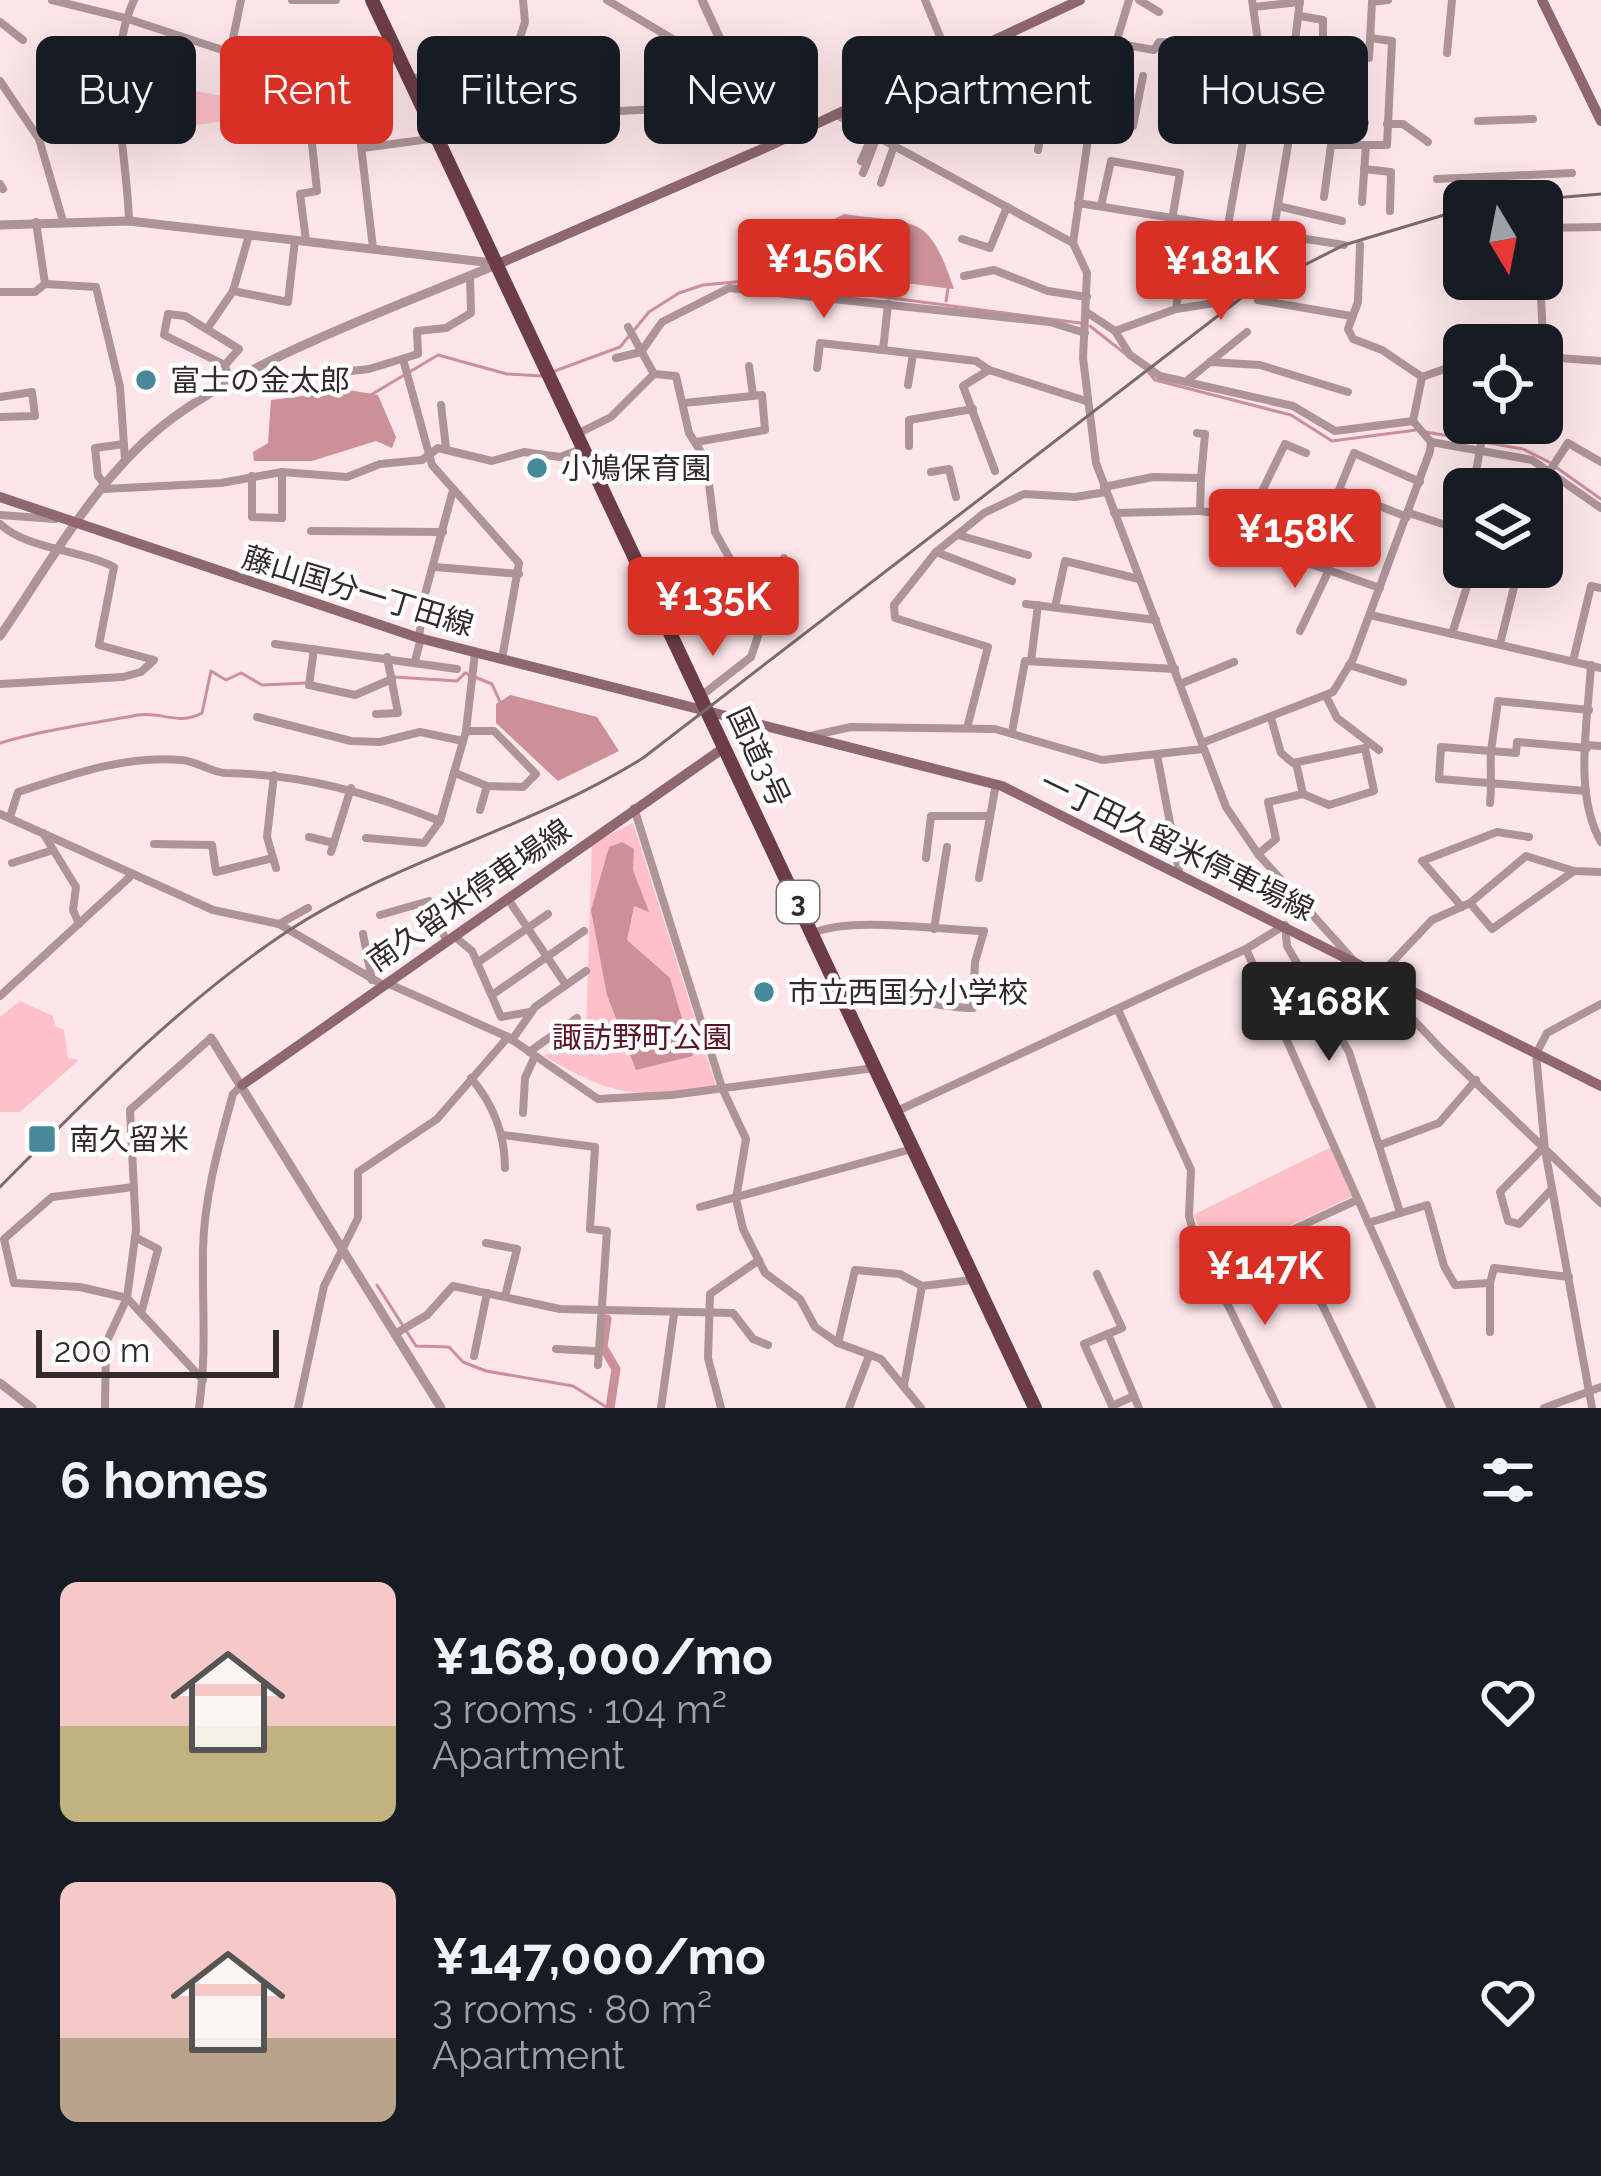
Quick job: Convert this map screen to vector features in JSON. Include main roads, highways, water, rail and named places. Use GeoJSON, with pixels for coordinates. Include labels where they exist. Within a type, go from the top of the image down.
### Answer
{"type":"FeatureCollection","features":[{"type":"Feature","properties":{"kind":"highway","name":"国道3号"},"geometry":{"type":"LineString","coordinates":[[372,0],[1035,1408]]}},
{"type":"Feature","properties":{"kind":"main road"},"geometry":{"type":"LineString","coordinates":[[498,264],[769,146],[1080,0]]}},
{"type":"Feature","properties":{"kind":"main road"},"geometry":{"type":"LineString","coordinates":[[1542,0],[1601,121]]}},
{"type":"Feature","properties":{"kind":"main road","name":"藤山国分一丁田線"},"geometry":{"type":"LineString","coordinates":[[0,497],[420,638],[708,712]]}},
{"type":"Feature","properties":{"kind":"main road","name":"一丁田久留米停車場線"},"geometry":{"type":"LineString","coordinates":[[708,712],[996,784],[1179,870],[1601,1086]]}},
{"type":"Feature","properties":{"kind":"main road","name":"南久留米停車場線"},"geometry":{"type":"LineString","coordinates":[[242,1085],[380,982],[725,747]]}},
{"type":"Feature","properties":{"kind":"waterway"},"geometry":{"type":"LineString","coordinates":[[787,283],[789,270]]}},
{"type":"Feature","properties":{"kind":"waterway"},"geometry":{"type":"LineString","coordinates":[[552,372],[620,347],[649,312],[679,293],[703,285],[756,280],[1080,323]]}},
{"type":"Feature","properties":{"kind":"waterway"},"geometry":{"type":"LineString","coordinates":[[946,301],[948,288]]}},
{"type":"Feature","properties":{"kind":"waterway"},"geometry":{"type":"LineString","coordinates":[[1090,326],[1137,363]]}},
{"type":"Feature","properties":{"kind":"waterway"},"geometry":{"type":"LineString","coordinates":[[369,396],[438,355],[507,374],[543,376]]}},
{"type":"Feature","properties":{"kind":"waterway"},"geometry":{"type":"LineString","coordinates":[[1149,373],[1155,380],[1291,415],[1332,441],[1416,430]]}},
{"type":"Feature","properties":{"kind":"waterway"},"geometry":{"type":"LineString","coordinates":[[1426,432],[1523,449],[1549,462]]}},
{"type":"Feature","properties":{"kind":"waterway"},"geometry":{"type":"LineString","coordinates":[[1563,472],[1601,499]]}},
{"type":"Feature","properties":{"kind":"waterway"},"geometry":{"type":"LineString","coordinates":[[0,743],[138,715],[193,717],[202,713],[211,671],[226,680],[241,673],[262,685],[307,683]]}},
{"type":"Feature","properties":{"kind":"waterway"},"geometry":{"type":"LineString","coordinates":[[395,677],[457,681],[465,673],[492,684],[501,704]]}},
{"type":"Feature","properties":{"kind":"waterway"},"geometry":{"type":"LineString","coordinates":[[377,1285],[416,1346],[449,1347],[463,1362],[486,1371],[573,1386],[608,1408]]}},
{"type":"Feature","properties":{"kind":"waterway"},"geometry":{"type":"LineString","coordinates":[[607,1319],[603,1347],[616,1369],[610,1408]]}},
{"type":"Feature","properties":{"kind":"railway"},"geometry":{"type":"LineString","coordinates":[[1563,197],[1601,194]]}},
{"type":"Feature","properties":{"kind":"railway"},"geometry":{"type":"LineString","coordinates":[[0,1187],[174,1019],[288,931],[373,884],[555,805],[643,758],[1245,295],[1344,245],[1443,215]]}},
{"type":"Feature","properties":{"kind":"place","name":"富士の金太郎"},"geometry":{"type":"Point","coordinates":[146,380]}},
{"type":"Feature","properties":{"kind":"place","name":"小鳩保育園"},"geometry":{"type":"Point","coordinates":[537,468]}},
{"type":"Feature","properties":{"kind":"place","name":"市立西国分小学校"},"geometry":{"type":"Point","coordinates":[764,992]}},
{"type":"Feature","properties":{"kind":"place","name":"南久留米"},"geometry":{"type":"Point","coordinates":[42,1139]}},
{"type":"Feature","properties":{"kind":"park label","name":"諏訪野町公園"},"geometry":{"type":"Point","coordinates":[642,1037]}}]}
